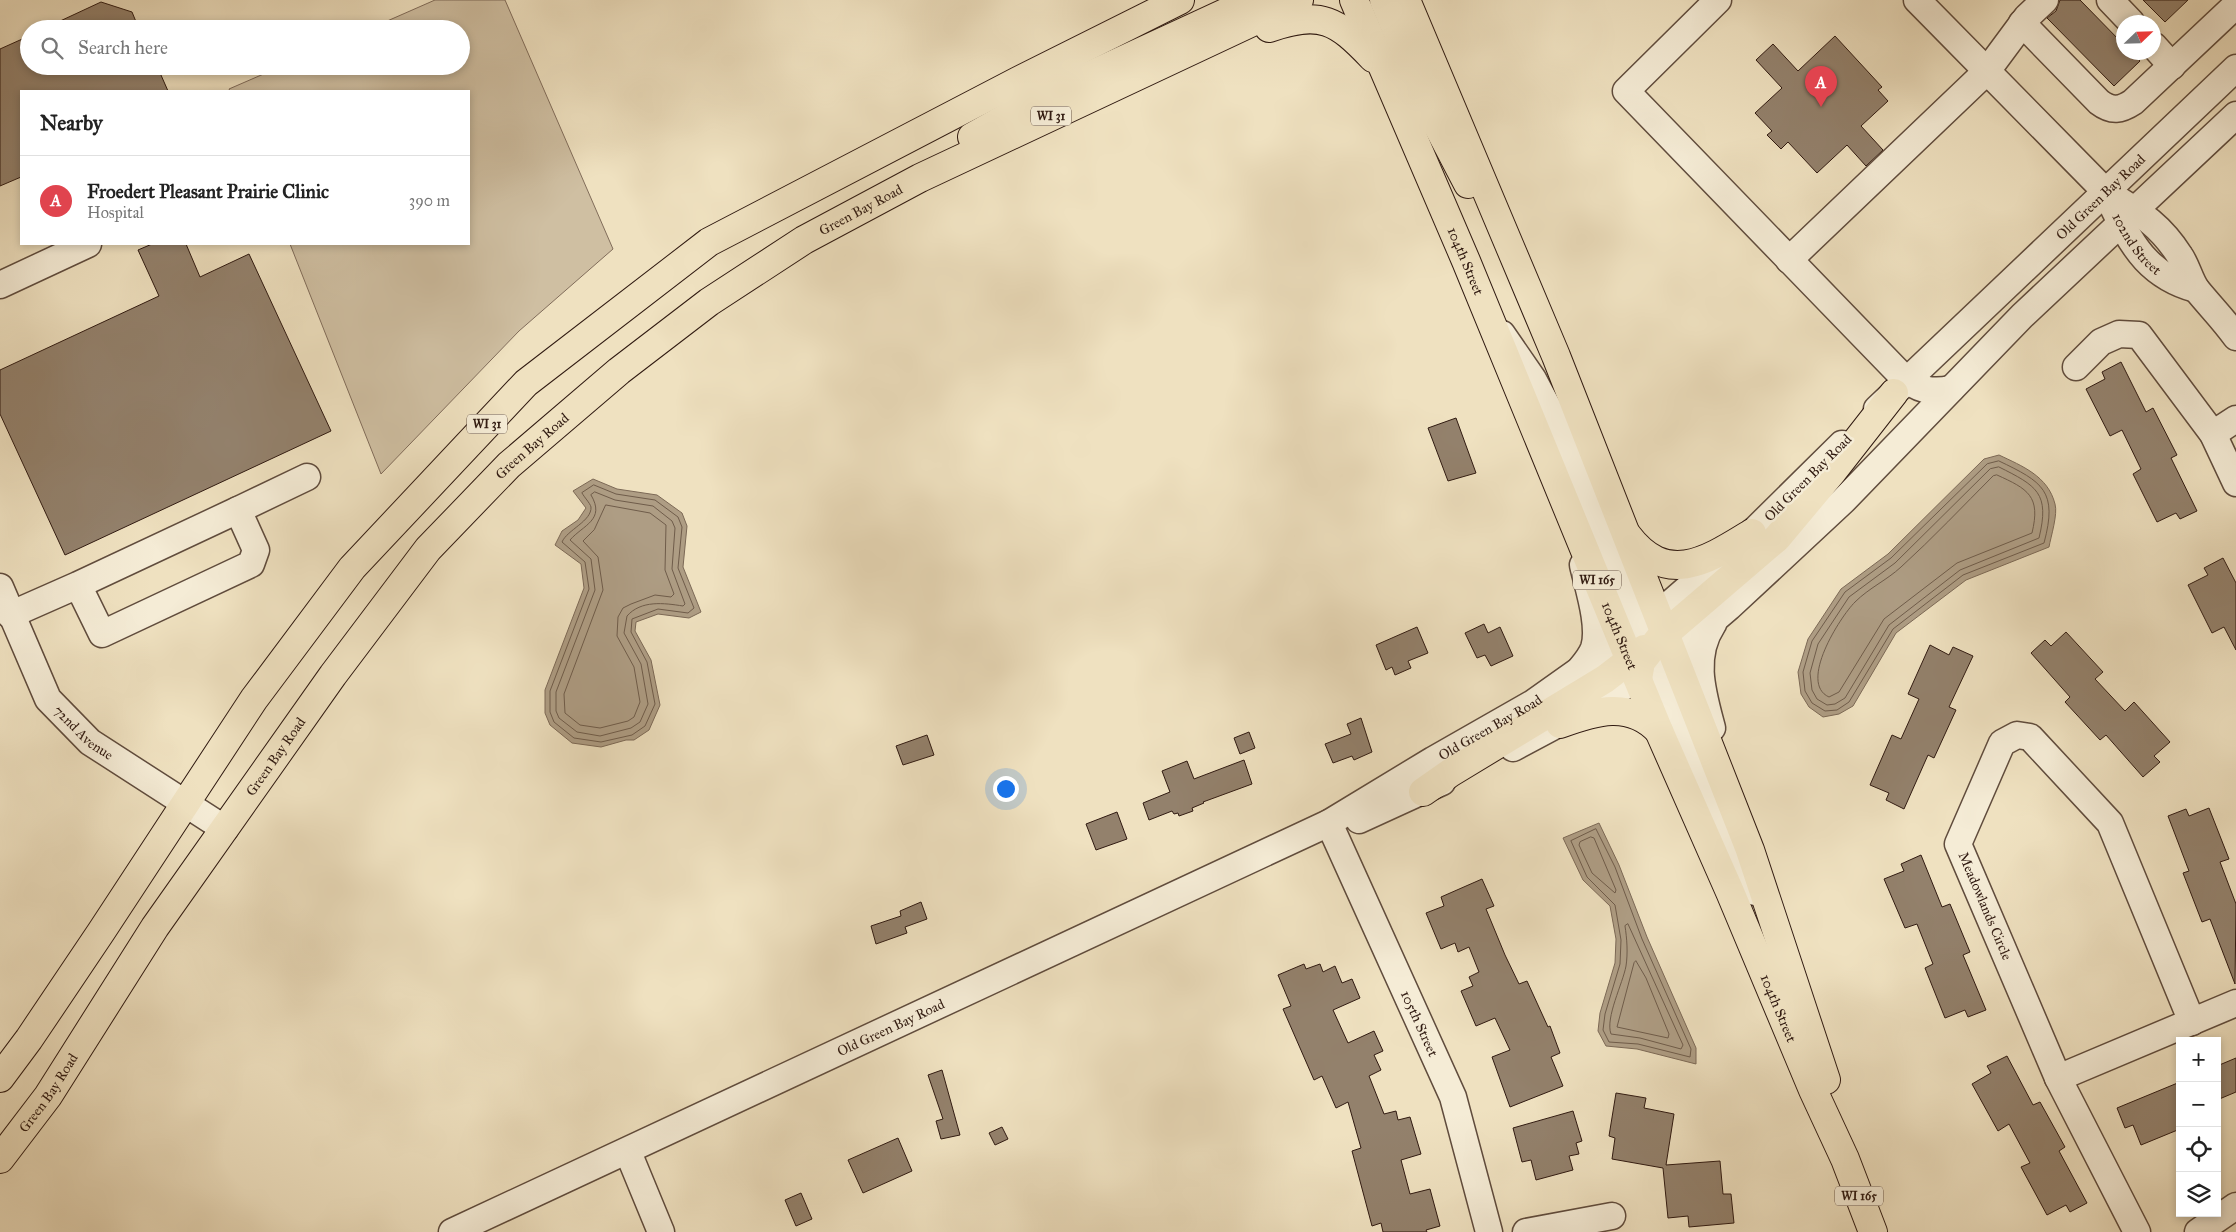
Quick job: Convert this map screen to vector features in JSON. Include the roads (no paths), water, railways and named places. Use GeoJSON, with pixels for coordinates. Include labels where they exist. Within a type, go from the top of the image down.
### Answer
{"type":"FeatureCollection","features":[{"type":"Feature","properties":{"kind":"main road","name":"WI 31"},"geometry":{"type":"LineString","coordinates":[[0,1078],[29,1039],[101,932],[254,699],[352,568],[526,383],[709,242],[1018,81],[1180,0]]}},
{"type":"Feature","properties":{"kind":"main road"},"geometry":{"type":"LineString","coordinates":[[895,190],[979,132],[1023,107],[1253,0]]}},
{"type":"Feature","properties":{"kind":"main road","name":"Green Bay Road"},"geometry":{"type":"LineString","coordinates":[[0,1160],[48,1096],[155,928],[333,675],[428,549],[509,465],[619,371],[709,302],[804,240],[895,190],[1299,0]]}},
{"type":"Feature","properties":{"kind":"main road","name":"104th Street"},"geometry":{"type":"LineString","coordinates":[[1354,0],[1487,313],[1579,537],[1647,648],[1732,804],[1759,874],[1828,1086],[1845,1159]]}},
{"type":"Feature","properties":{"kind":"main road"},"geometry":{"type":"LineString","coordinates":[[1384,0],[1443,139],[1517,264]]}},
{"type":"Feature","properties":{"kind":"main road","name":"104th Street"},"geometry":{"type":"LineString","coordinates":[[1406,0],[1556,356],[1624,529],[1647,648],[1659,731],[1812,1090],[1845,1159],[1873,1232]]}},
{"type":"Feature","properties":{"kind":"main road"},"geometry":{"type":"LineString","coordinates":[[1420,0],[1423,40]]}},
{"type":"Feature","properties":{"kind":"main road"},"geometry":{"type":"LineString","coordinates":[[1208,42],[1221,45],[1295,20],[1313,18],[1326,21],[1344,30],[1382,67]]}},
{"type":"Feature","properties":{"kind":"main road"},"geometry":{"type":"LineString","coordinates":[[1423,792],[1461,766],[1595,686],[1647,648],[1777,538],[1901,387]]}},
{"type":"Feature","properties":{"kind":"main road"},"geometry":{"type":"LineString","coordinates":[[1624,529],[1636,546],[1647,555],[1663,562],[1681,565],[1696,564],[1707,560],[1752,533]]}},
{"type":"Feature","properties":{"kind":"main road"},"geometry":{"type":"LineString","coordinates":[[1560,724],[1594,713],[1624,711],[1646,718],[1659,731]]}},
{"type":"Feature","properties":{"kind":"street"},"geometry":{"type":"LineString","coordinates":[[1718,0],[1626,91],[1789,260],[1901,387],[1925,391],[1951,389]]}},
{"type":"Feature","properties":{"kind":"street","name":"102nd Street"},"geometry":{"type":"LineString","coordinates":[[1917,0],[2106,192],[2128,217],[2155,224],[2185,264],[2196,289],[2216,310],[2236,337]]}},
{"type":"Feature","properties":{"kind":"street"},"geometry":{"type":"LineString","coordinates":[[1789,260],[1987,71],[2022,24],[2045,0]]}},
{"type":"Feature","properties":{"kind":"street"},"geometry":{"type":"LineString","coordinates":[[2110,0],[2124,15]]}},
{"type":"Feature","properties":{"kind":"street"},"geometry":{"type":"LineString","coordinates":[[2022,24],[2100,102],[2112,109],[2118,109],[2133,102],[2236,5]]}},
{"type":"Feature","properties":{"kind":"street"},"geometry":{"type":"LineString","coordinates":[[2161,54],[2172,66]]}},
{"type":"Feature","properties":{"kind":"street","name":"Old Green Bay Road"},"geometry":{"type":"LineString","coordinates":[[1329,823],[1360,820],[1423,792],[1560,724],[1647,648],[1752,533],[1901,387],[2236,68]]}},
{"type":"Feature","properties":{"kind":"street","name":"Old Green Bay Road"},"geometry":{"type":"LineString","coordinates":[[452,1232],[628,1152],[1329,823],[1433,760],[1533,703],[1578,672],[1647,648],[1717,618],[1831,513],[2013,325],[2236,115]]}},
{"type":"Feature","properties":{"kind":"street"},"geometry":{"type":"LineString","coordinates":[[0,285],[86,245]]}},
{"type":"Feature","properties":{"kind":"street"},"geometry":{"type":"LineString","coordinates":[[1487,313],[1528,370],[1553,416],[1669,702],[1736,855],[1780,940]]}},
{"type":"Feature","properties":{"kind":"street"},"geometry":{"type":"LineString","coordinates":[[2076,366],[2101,342],[2119,334],[2139,335],[2213,434],[2236,483]]}},
{"type":"Feature","properties":{"kind":"street"},"geometry":{"type":"LineString","coordinates":[[2213,434],[2236,419]]}},
{"type":"Feature","properties":{"kind":"street"},"geometry":{"type":"LineString","coordinates":[[10,615],[307,477]]}},
{"type":"Feature","properties":{"kind":"street"},"geometry":{"type":"LineString","coordinates":[[78,585],[102,634],[250,564],[256,550],[238,510]]}},
{"type":"Feature","properties":{"kind":"street"},"geometry":{"type":"LineString","coordinates":[[1578,672],[1591,654],[1596,632],[1579,537]]}},
{"type":"Feature","properties":{"kind":"street","name":"72nd Avenue"},"geometry":{"type":"LineString","coordinates":[[0,587],[10,615],[48,699],[90,742],[225,829]]}},
{"type":"Feature","properties":{"kind":"street"},"geometry":{"type":"LineString","coordinates":[[1717,618],[1702,644],[1700,659],[1701,677],[1732,804]]}},
{"type":"Feature","properties":{"kind":"street","name":"Meadowlands Circle"},"geometry":{"type":"LineString","coordinates":[[2137,1232],[2058,1078],[1958,844],[2002,742],[2017,735],[2030,737],[2110,824],[2192,1022]]}},
{"type":"Feature","properties":{"kind":"street","name":"105th Street"},"geometry":{"type":"LineString","coordinates":[[1329,823],[1453,1097],[1489,1232]]}},
{"type":"Feature","properties":{"kind":"street"},"geometry":{"type":"LineString","coordinates":[[2058,1078],[2236,1004]]}},
{"type":"Feature","properties":{"kind":"street"},"geometry":{"type":"LineString","coordinates":[[628,1152],[661,1232]]}},
{"type":"Feature","properties":{"kind":"street"},"geometry":{"type":"LineString","coordinates":[[2198,1232],[2236,1206]]}},
{"type":"Feature","properties":{"kind":"street"},"geometry":{"type":"LineString","coordinates":[[1526,1232],[1612,1216]]}},
{"type":"Feature","properties":{"kind":"water"},"geometry":{"type":"Polygon","coordinates":[[[1999,455],[2033,473],[2047,486],[2052,494],[2056,513],[2049,547],[1966,580],[1896,633],[1853,706],[1839,714],[1823,717],[1809,707],[1801,694],[1798,672],[1808,639],[1841,589],[1888,554],[1984,459],[1999,455]]]}},
{"type":"Feature","properties":{"kind":"water"},"geometry":{"type":"Polygon","coordinates":[[[593,479],[617,489],[657,495],[682,513],[687,526],[683,567],[701,612],[689,618],[658,614],[636,622],[635,631],[651,660],[660,705],[649,730],[634,740],[626,740],[601,747],[572,743],[550,725],[545,713],[545,690],[584,588],[581,564],[555,545],[562,531],[578,520],[586,508],[573,491],[593,479]]]}},
{"type":"Feature","properties":{"kind":"water"},"geometry":{"type":"Polygon","coordinates":[[[1599,823],[1619,865],[1647,937],[1696,1048],[1696,1064],[1637,1049],[1606,1046],[1598,1031],[1600,1013],[1615,963],[1616,939],[1610,906],[1583,880],[1563,838],[1599,823]]]}},
{"type":"Feature","properties":{"kind":"place","name":"Froedert Pleasant Prairie Clinic"},"geometry":{"type":"Point","coordinates":[1821,107]}}]}
